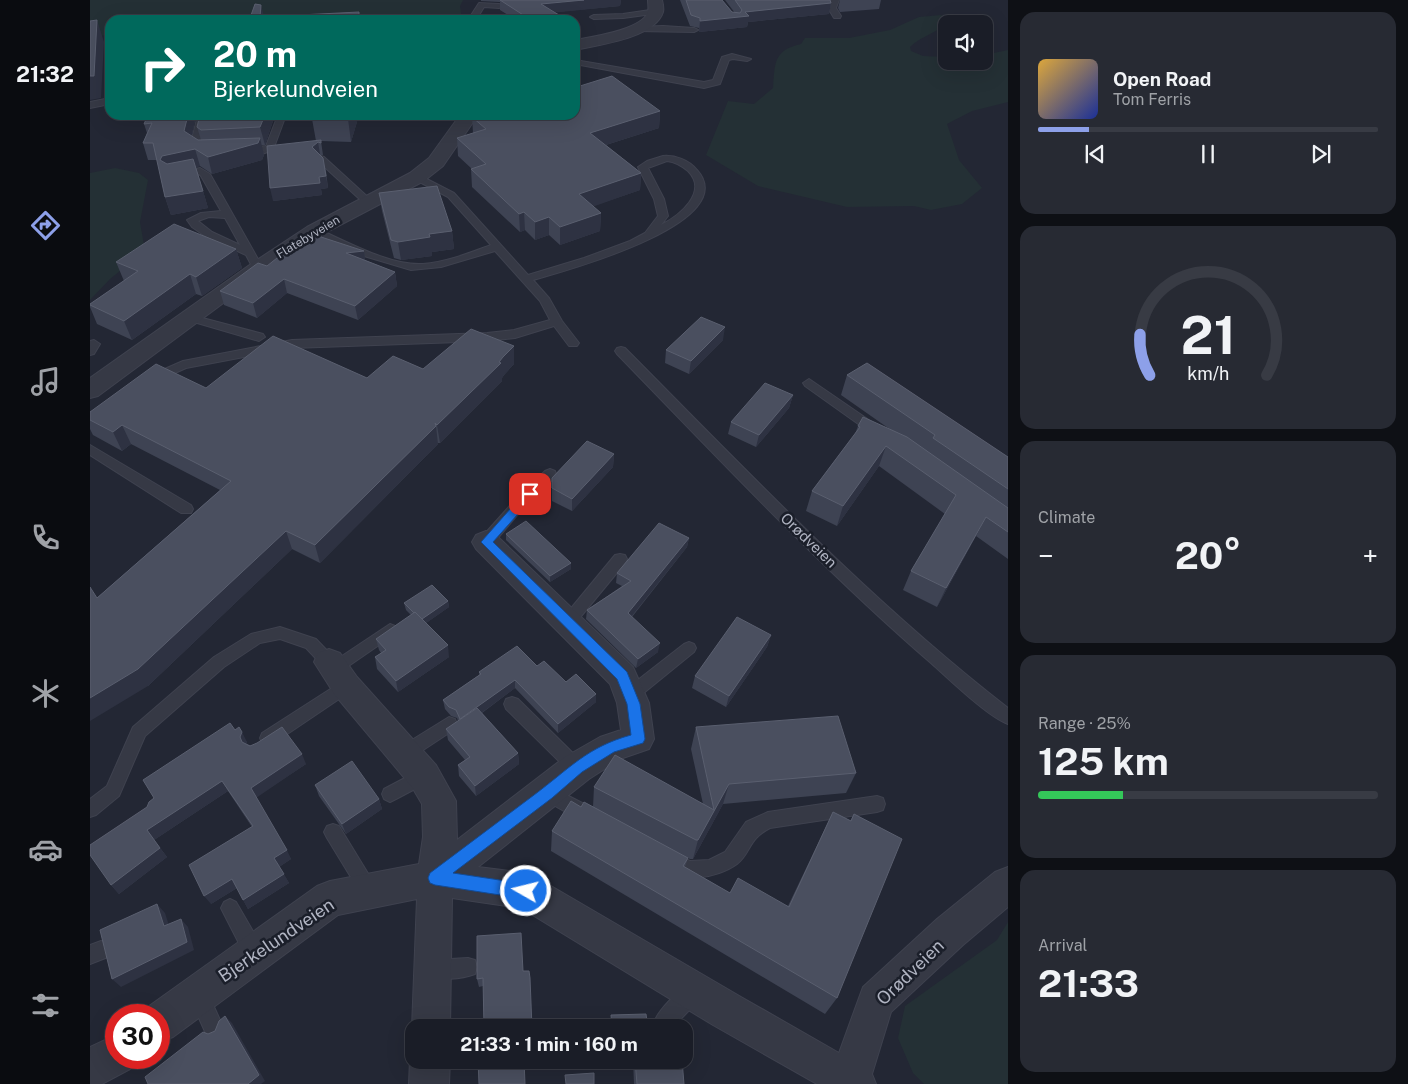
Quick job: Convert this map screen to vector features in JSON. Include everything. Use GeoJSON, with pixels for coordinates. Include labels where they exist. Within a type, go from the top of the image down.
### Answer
{"type":"FeatureCollection","features":[{"type":"Feature","properties":{"kind":"street"},"geometry":{"type":"LineString","coordinates":[[580,44],[620,35],[637,29],[655,17],[656,6]]}},
{"type":"Feature","properties":{"kind":"street","name":"Flatebyveien"},"geometry":{"type":"LineString","coordinates":[[90,390],[191,318],[254,261],[417,177],[436,162],[465,120]]}},
{"type":"Feature","properties":{"kind":"street","name":"Bjerkelundveien"},"geometry":{"type":"LineString","coordinates":[[170,1015],[330,900],[435,878],[548,793],[577,768],[611,747],[638,739],[634,704],[622,676],[486,542]]}},
{"type":"Feature","properties":{"kind":"street"},"geometry":{"type":"LineString","coordinates":[[336,673],[415,765],[439,801],[440,837],[435,878],[431,1019]]}},
{"type":"Feature","properties":{"kind":"street"},"geometry":{"type":"LineString","coordinates":[[435,878],[526,891],[851,1083]]}},
{"type":"Feature","properties":{"kind":"street","name":"Orødveien"},"geometry":{"type":"LineString","coordinates":[[851,1083],[876,1000],[950,932],[1008,884]]}},
{"type":"Feature","properties":{"kind":"street"},"geometry":{"type":"LineString","coordinates":[[90,1069],[105,1061]]}},
{"type":"Feature","properties":{"kind":"street"},"geometry":{"type":"LineString","coordinates":[[429,1084],[430,1069]]}},
{"type":"Feature","properties":{"kind":"lane"},"geometry":{"type":"LineString","coordinates":[[825,3],[835,0]]}},
{"type":"Feature","properties":{"kind":"lane"},"geometry":{"type":"LineString","coordinates":[[835,0],[832,8],[837,16]]}},
{"type":"Feature","properties":{"kind":"lane"},"geometry":{"type":"LineString","coordinates":[[475,15],[482,5],[499,6]]}},
{"type":"Feature","properties":{"kind":"lane"},"geometry":{"type":"LineString","coordinates":[[594,17],[623,16],[656,6]]}},
{"type":"Feature","properties":{"kind":"lane"},"geometry":{"type":"LineString","coordinates":[[637,29],[694,30]]}},
{"type":"Feature","properties":{"kind":"lane"},"geometry":{"type":"LineString","coordinates":[[580,63],[713,85],[717,82],[725,59],[732,56],[747,59]]}},
{"type":"Feature","properties":{"kind":"lane"},"geometry":{"type":"LineString","coordinates":[[612,68],[624,63],[666,70]]}},
{"type":"Feature","properties":{"kind":"lane"},"geometry":{"type":"LineString","coordinates":[[90,105],[105,102]]}},
{"type":"Feature","properties":{"kind":"lane"},"geometry":{"type":"LineString","coordinates":[[201,120],[195,148],[203,152],[213,152]]}},
{"type":"Feature","properties":{"kind":"lane"},"geometry":{"type":"LineString","coordinates":[[232,151],[262,151],[270,148],[280,120]]}},
{"type":"Feature","properties":{"kind":"lane"},"geometry":{"type":"LineString","coordinates":[[321,159],[368,202]]}},
{"type":"Feature","properties":{"kind":"lane"},"geometry":{"type":"LineString","coordinates":[[526,279],[625,247],[674,222],[697,200],[700,182],[694,170],[675,160],[658,160],[643,167],[659,199],[663,216],[650,234]]}},
{"type":"Feature","properties":{"kind":"lane"},"geometry":{"type":"LineString","coordinates":[[172,176],[200,171],[205,174],[254,261]]}},
{"type":"Feature","properties":{"kind":"lane"},"geometry":{"type":"LineString","coordinates":[[417,177],[450,195],[545,300],[557,322],[572,343]]}},
{"type":"Feature","properties":{"kind":"lane"},"geometry":{"type":"LineString","coordinates":[[227,215],[214,213],[200,215],[192,220],[194,226],[206,234],[254,261]]}},
{"type":"Feature","properties":{"kind":"lane"},"geometry":{"type":"LineString","coordinates":[[314,231],[386,260],[420,267],[452,261],[496,247]]}},
{"type":"Feature","properties":{"kind":"lane"},"geometry":{"type":"LineString","coordinates":[[191,318],[259,337]]}},
{"type":"Feature","properties":{"kind":"lane"},"geometry":{"type":"LineString","coordinates":[[145,385],[160,374],[183,365],[292,344],[417,338],[487,337],[515,334],[557,322]]}},
{"type":"Feature","properties":{"kind":"lane","name":"Orødveien"},"geometry":{"type":"LineString","coordinates":[[621,351],[729,462],[881,610],[973,690],[1008,717]]}},
{"type":"Feature","properties":{"kind":"lane"},"geometry":{"type":"LineString","coordinates":[[809,383],[887,438]]}},
{"type":"Feature","properties":{"kind":"lane"},"geometry":{"type":"LineString","coordinates":[[90,449],[186,509]]}},
{"type":"Feature","properties":{"kind":"lane"},"geometry":{"type":"LineString","coordinates":[[486,542],[520,503],[550,474]]}},
{"type":"Feature","properties":{"kind":"lane"},"geometry":{"type":"LineString","coordinates":[[568,622],[620,559]]}},
{"type":"Feature","properties":{"kind":"lane"},"geometry":{"type":"LineString","coordinates":[[255,747],[336,673],[400,623]]}},
{"type":"Feature","properties":{"kind":"lane"},"geometry":{"type":"LineString","coordinates":[[90,809],[113,791],[139,732],[219,662],[256,638],[280,632],[311,643],[336,673]]}},
{"type":"Feature","properties":{"kind":"lane"},"geometry":{"type":"LineString","coordinates":[[630,694],[689,648]]}},
{"type":"Feature","properties":{"kind":"lane"},"geometry":{"type":"LineString","coordinates":[[512,704],[577,768]]}},
{"type":"Feature","properties":{"kind":"lane"},"geometry":{"type":"LineString","coordinates":[[390,794],[449,724]]}},
{"type":"Feature","properties":{"kind":"lane"},"geometry":{"type":"LineString","coordinates":[[548,793],[598,820]]}},
{"type":"Feature","properties":{"kind":"lane"},"geometry":{"type":"LineString","coordinates":[[656,852],[689,870],[710,868],[731,858],[752,828],[768,820],[877,804]]}},
{"type":"Feature","properties":{"kind":"lane"},"geometry":{"type":"LineString","coordinates":[[333,832],[370,891]]}},
{"type":"Feature","properties":{"kind":"lane"},"geometry":{"type":"LineString","coordinates":[[230,908],[255,953]]}},
{"type":"Feature","properties":{"kind":"lane"},"geometry":{"type":"LineString","coordinates":[[432,969],[468,967]]}},
{"type":"Feature","properties":{"kind":"lane"},"geometry":{"type":"LineString","coordinates":[[666,1019],[693,991]]}},
{"type":"Feature","properties":{"kind":"lane"},"geometry":{"type":"LineString","coordinates":[[198,994],[214,1029]]}},
{"type":"Feature","properties":{"kind":"shaded area"},"geometry":{"type":"Polygon","coordinates":[[[90,0],[463,0],[460,6],[461,15],[105,15],[105,36],[90,37],[90,0]]]}},
{"type":"Feature","properties":{"kind":"shaded area"},"geometry":{"type":"Polygon","coordinates":[[[938,15],[938,30],[914,43],[910,47],[911,51],[923,56],[938,57],[938,70],[993,70],[993,53],[1008,50],[1008,102],[972,111],[947,124],[959,160],[982,188],[962,204],[931,210],[914,206],[847,207],[758,186],[706,155],[728,101],[754,104],[773,88],[775,65],[780,54],[785,50],[801,44],[805,38],[849,38],[890,30],[919,17],[938,15]]]}},
{"type":"Feature","properties":{"kind":"shaded area"},"geometry":{"type":"Polygon","coordinates":[[[115,168],[139,173],[148,180],[140,222],[145,251],[110,279],[90,300],[90,173],[115,168]]]}},
{"type":"Feature","properties":{"kind":"shaded area"},"geometry":{"type":"Polygon","coordinates":[[[1008,922],[1008,1084],[924,1084],[913,1073],[898,1038],[905,1006],[997,940],[1008,922]]]}},
{"type":"Feature","properties":{"kind":"building"},"geometry":{"type":"Polygon","coordinates":[[[500,0],[584,0],[541,4],[559,15],[523,15],[500,0]]]}},
{"type":"Feature","properties":{"kind":"building"},"geometry":{"type":"Polygon","coordinates":[[[686,0],[722,0],[732,12],[740,13],[742,10],[735,0],[830,0],[831,3],[745,12],[749,16],[700,21],[700,18],[691,15],[686,0]]]}},
{"type":"Feature","properties":{"kind":"building"},"geometry":{"type":"Polygon","coordinates":[[[255,4],[261,5],[260,15],[251,15],[255,4]]]}},
{"type":"Feature","properties":{"kind":"building"},"geometry":{"type":"Polygon","coordinates":[[[359,12],[359,15],[300,15],[359,12]]]}},
{"type":"Feature","properties":{"kind":"building"},"geometry":{"type":"Polygon","coordinates":[[[97,20],[94,76],[90,76],[90,21],[97,20]]]}},
{"type":"Feature","properties":{"kind":"building"},"geometry":{"type":"Polygon","coordinates":[[[612,76],[660,111],[590,133],[641,173],[579,194],[601,213],[560,227],[549,217],[535,222],[524,212],[519,214],[471,169],[486,164],[457,138],[486,129],[476,120],[580,120],[580,86],[612,76]]]}},
{"type":"Feature","properties":{"kind":"building"},"geometry":{"type":"Polygon","coordinates":[[[146,120],[187,120],[184,131],[198,140],[260,138],[258,143],[208,157],[195,149],[162,156],[160,160],[167,164],[193,159],[203,191],[165,197],[153,143],[143,143],[152,123],[144,124],[146,120]]]}},
{"type":"Feature","properties":{"kind":"building"},"geometry":{"type":"Polygon","coordinates":[[[199,120],[263,120],[260,127],[201,130],[197,127],[199,120]]]}},
{"type":"Feature","properties":{"kind":"building"},"geometry":{"type":"Polygon","coordinates":[[[321,140],[321,143],[318,142],[312,147],[323,158],[326,176],[319,177],[320,183],[270,188],[267,146],[321,140]]]}},
{"type":"Feature","properties":{"kind":"building"},"geometry":{"type":"Polygon","coordinates":[[[437,186],[452,231],[429,234],[430,237],[398,242],[391,240],[379,193],[437,186]]]}},
{"type":"Feature","properties":{"kind":"building"},"geometry":{"type":"Polygon","coordinates":[[[174,224],[236,249],[196,277],[190,274],[124,321],[90,305],[138,271],[116,262],[174,224]]]}},
{"type":"Feature","properties":{"kind":"building"},"geometry":{"type":"Polygon","coordinates":[[[315,235],[364,251],[346,253],[395,272],[355,306],[284,279],[253,303],[220,291],[258,263],[267,266],[302,238],[310,239],[315,235]]]}},
{"type":"Feature","properties":{"kind":"building"},"geometry":{"type":"Polygon","coordinates":[[[701,317],[725,327],[691,361],[666,350],[701,317]]]}},
{"type":"Feature","properties":{"kind":"building"},"geometry":{"type":"Polygon","coordinates":[[[471,329],[514,346],[499,362],[501,363],[437,425],[435,423],[436,426],[315,545],[286,531],[138,669],[90,698],[90,587],[97,598],[231,481],[122,425],[113,432],[90,420],[90,412],[156,364],[206,388],[273,336],[367,378],[393,356],[423,369],[471,329]]]}},
{"type":"Feature","properties":{"kind":"building"},"geometry":{"type":"Polygon","coordinates":[[[867,363],[1008,457],[1008,489],[933,438],[935,435],[847,375],[867,363]]]}},
{"type":"Feature","properties":{"kind":"building"},"geometry":{"type":"Polygon","coordinates":[[[765,383],[793,395],[759,435],[731,422],[765,383]]]}},
{"type":"Feature","properties":{"kind":"building"},"geometry":{"type":"Polygon","coordinates":[[[863,417],[907,437],[1008,508],[1008,532],[986,517],[946,588],[911,571],[956,495],[886,446],[843,506],[812,491],[860,427],[858,426],[863,417]]]}},
{"type":"Feature","properties":{"kind":"building"},"geometry":{"type":"Polygon","coordinates":[[[587,441],[614,454],[572,499],[552,488],[552,478],[587,441]]]}},
{"type":"Feature","properties":{"kind":"building"},"geometry":{"type":"Polygon","coordinates":[[[526,521],[571,563],[550,576],[506,534],[526,521]]]}},
{"type":"Feature","properties":{"kind":"building"},"geometry":{"type":"Polygon","coordinates":[[[659,523],[689,538],[628,613],[660,643],[638,659],[587,610],[631,581],[617,573],[659,523]]]}},
{"type":"Feature","properties":{"kind":"building"},"geometry":{"type":"Polygon","coordinates":[[[432,585],[448,601],[422,619],[404,603],[432,585]]]}},
{"type":"Feature","properties":{"kind":"building"},"geometry":{"type":"Polygon","coordinates":[[[415,612],[448,645],[396,681],[375,657],[386,650],[376,639],[415,612]]]}},
{"type":"Feature","properties":{"kind":"building"},"geometry":{"type":"Polygon","coordinates":[[[737,617],[771,635],[729,696],[695,676],[737,617]]]}},
{"type":"Feature","properties":{"kind":"building"},"geometry":{"type":"Polygon","coordinates":[[[517,646],[537,666],[544,661],[566,682],[576,674],[596,694],[558,724],[515,680],[460,719],[456,710],[449,707],[443,700],[517,646]]]}},
{"type":"Feature","properties":{"kind":"building"},"geometry":{"type":"Polygon","coordinates":[[[477,708],[518,753],[475,786],[458,765],[470,757],[446,729],[477,708]]]}},
{"type":"Feature","properties":{"kind":"building"},"geometry":{"type":"Polygon","coordinates":[[[838,716],[856,773],[729,784],[698,840],[594,787],[615,755],[714,810],[696,727],[838,716]]]}},
{"type":"Feature","properties":{"kind":"building"},"geometry":{"type":"Polygon","coordinates":[[[230,723],[235,730],[239,727],[242,732],[240,737],[242,742],[250,746],[282,727],[302,754],[251,788],[287,850],[274,858],[284,874],[243,900],[232,879],[204,896],[189,865],[253,826],[222,781],[147,830],[160,848],[111,885],[90,855],[90,845],[147,807],[154,798],[143,780],[230,723]]]}},
{"type":"Feature","properties":{"kind":"building"},"geometry":{"type":"Polygon","coordinates":[[[352,761],[379,799],[342,824],[315,785],[352,761]]]}},
{"type":"Feature","properties":{"kind":"building"},"geometry":{"type":"Polygon","coordinates":[[[571,801],[581,807],[584,802],[688,858],[683,866],[730,893],[738,878],[789,907],[833,812],[851,821],[854,814],[902,839],[837,998],[552,831],[571,801]]]}},
{"type":"Feature","properties":{"kind":"building"},"geometry":{"type":"Polygon","coordinates":[[[157,904],[164,926],[181,919],[187,942],[112,979],[100,930],[157,904]]]}},
{"type":"Feature","properties":{"kind":"building"},"geometry":{"type":"Polygon","coordinates":[[[521,933],[523,971],[529,971],[530,978],[532,1019],[484,1019],[483,978],[477,979],[477,936],[521,933]]]}},
{"type":"Feature","properties":{"kind":"building"},"geometry":{"type":"Polygon","coordinates":[[[646,1014],[647,1019],[611,1019],[611,1015],[646,1014]]]}},
{"type":"Feature","properties":{"kind":"building"},"geometry":{"type":"Polygon","coordinates":[[[225,1016],[259,1075],[248,1084],[148,1084],[145,1077],[155,1069],[170,1069],[170,1058],[203,1032],[208,1034],[215,1031],[219,1021],[225,1016]]]}},
{"type":"Feature","properties":{"kind":"building"},"geometry":{"type":"Polygon","coordinates":[[[478,1069],[524,1069],[525,1084],[479,1084],[478,1069]]]}},
{"type":"Feature","properties":{"kind":"building"},"geometry":{"type":"Polygon","coordinates":[[[636,1069],[683,1069],[684,1084],[637,1084],[636,1069]]]}},
{"type":"Feature","properties":{"kind":"building"},"geometry":{"type":"Polygon","coordinates":[[[594,1073],[594,1084],[566,1084],[565,1075],[594,1073]]]}},
{"type":"Feature","properties":{"kind":"route"},"geometry":{"type":"LineString","coordinates":[[526,891],[435,878],[548,793],[577,768],[611,747],[638,739],[634,704],[622,676],[486,542],[530,494]]}}]}
